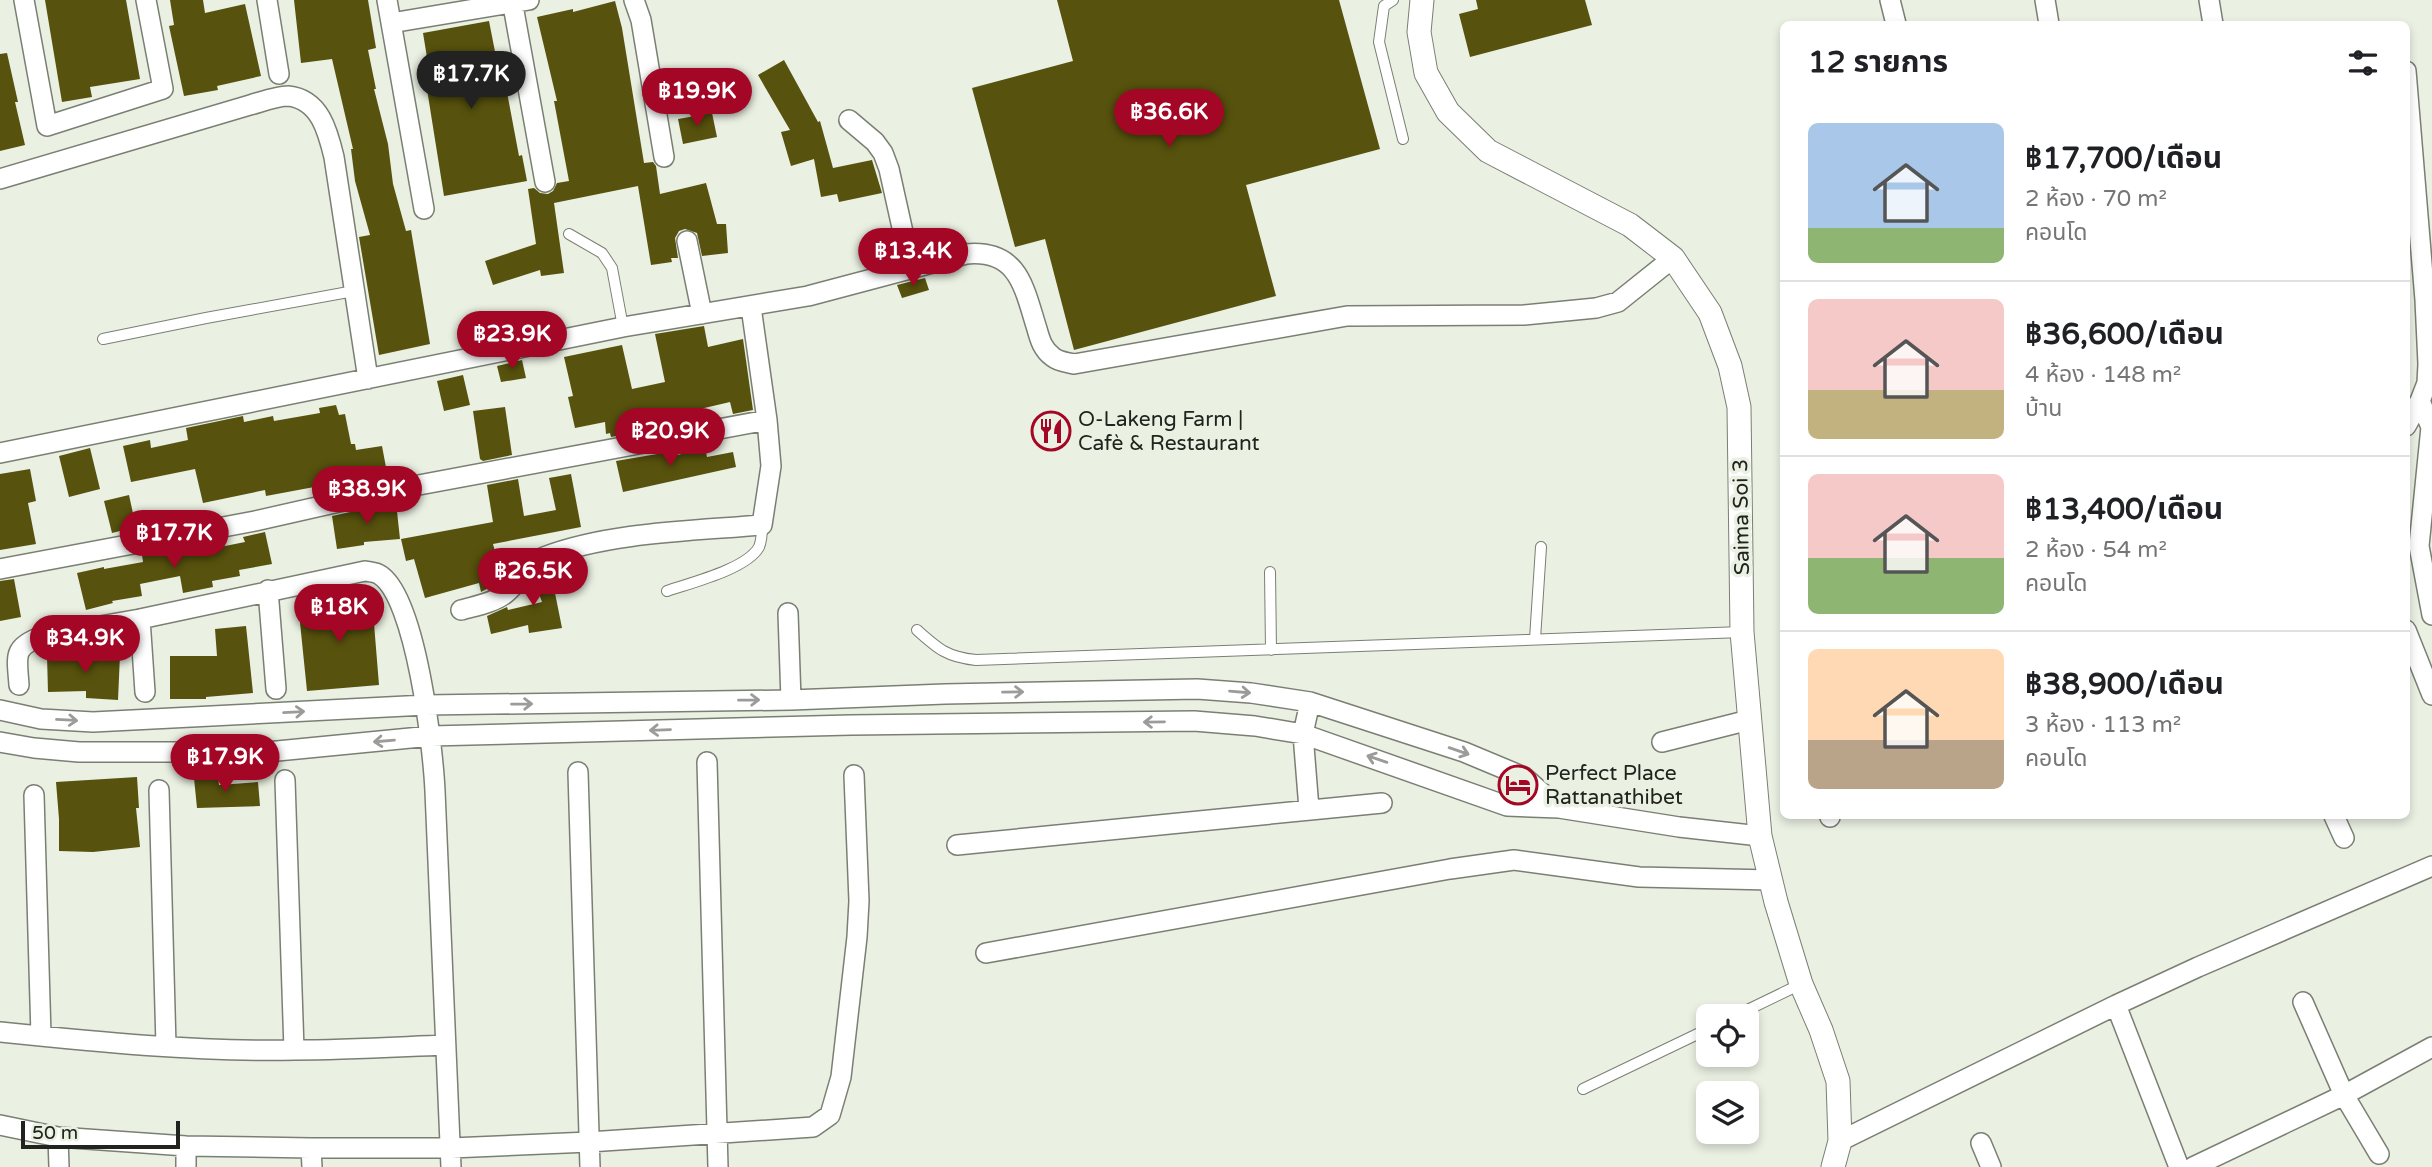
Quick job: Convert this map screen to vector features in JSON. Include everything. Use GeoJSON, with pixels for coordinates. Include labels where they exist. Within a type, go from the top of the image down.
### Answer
{"type":"FeatureCollection","features":[{"type":"Feature","properties":{"kind":"street"},"geometry":{"type":"LineString","coordinates":[[24,0],[47,126],[163,89],[146,0]]}},
{"type":"Feature","properties":{"kind":"street"},"geometry":{"type":"LineString","coordinates":[[267,0],[279,74]]}},
{"type":"Feature","properties":{"kind":"street"},"geometry":{"type":"LineString","coordinates":[[387,0],[424,209]]}},
{"type":"Feature","properties":{"kind":"street"},"geometry":{"type":"LineString","coordinates":[[634,0],[641,20],[664,157]]}},
{"type":"Feature","properties":{"kind":"street","name":"Saima Soi 3"},"geometry":{"type":"LineString","coordinates":[[1422,0],[1419,32],[1426,73],[1448,112],[1488,151],[1630,225],[1673,258],[1710,313],[1730,366],[1740,407],[1742,632],[1760,836],[1801,984],[1821,1030],[1838,1081],[1840,1141],[1833,1167]]}},
{"type":"Feature","properties":{"kind":"street"},"geometry":{"type":"LineString","coordinates":[[1890,0],[1895,21]]}},
{"type":"Feature","properties":{"kind":"street"},"geometry":{"type":"LineString","coordinates":[[2045,0],[2048,21]]}},
{"type":"Feature","properties":{"kind":"street"},"geometry":{"type":"LineString","coordinates":[[2209,0],[2212,21]]}},
{"type":"Feature","properties":{"kind":"street"},"geometry":{"type":"LineString","coordinates":[[391,23],[518,1],[545,182]]}},
{"type":"Feature","properties":{"kind":"street"},"geometry":{"type":"LineString","coordinates":[[0,179],[250,105],[287,96],[302,100],[317,111],[327,127],[368,379]]}},
{"type":"Feature","properties":{"kind":"street"},"geometry":{"type":"LineString","coordinates":[[2410,119],[2430,363],[2427,383],[2410,419]]}},
{"type":"Feature","properties":{"kind":"street"},"geometry":{"type":"LineString","coordinates":[[849,120],[875,142],[883,153],[911,268]]}},
{"type":"Feature","properties":{"kind":"street"},"geometry":{"type":"LineString","coordinates":[[687,240],[702,314]]}},
{"type":"Feature","properties":{"kind":"street"},"geometry":{"type":"LineString","coordinates":[[0,453],[623,327],[808,296],[966,254],[983,253],[1010,265],[1021,279],[1042,346],[1059,361],[1074,363],[1347,316],[1524,315],[1596,308],[1618,302],[1673,258]]}},
{"type":"Feature","properties":{"kind":"street"},"geometry":{"type":"LineString","coordinates":[[461,610],[506,593],[529,564],[569,549],[628,538],[762,525],[771,466],[755,306]]}},
{"type":"Feature","properties":{"kind":"street"},"geometry":{"type":"LineString","coordinates":[[2420,401],[2431,427],[2419,546],[2432,615]]}},
{"type":"Feature","properties":{"kind":"street"},"geometry":{"type":"LineString","coordinates":[[0,569],[255,521],[392,490],[767,420]]}},
{"type":"Feature","properties":{"kind":"street"},"geometry":{"type":"LineString","coordinates":[[2410,426],[2431,427]]}},
{"type":"Feature","properties":{"kind":"street"},"geometry":{"type":"LineString","coordinates":[[19,685],[17,654],[28,641],[43,636],[140,619],[365,571],[378,573],[396,593],[404,614],[413,643],[431,736],[451,1158]]}},
{"type":"Feature","properties":{"kind":"street"},"geometry":{"type":"LineString","coordinates":[[268,590],[276,689]]}},
{"type":"Feature","properties":{"kind":"street"},"geometry":{"type":"LineString","coordinates":[[788,613],[791,700]]}},
{"type":"Feature","properties":{"kind":"street"},"geometry":{"type":"LineString","coordinates":[[140,619],[145,692]]}},
{"type":"Feature","properties":{"kind":"street"},"geometry":{"type":"LineString","coordinates":[[2410,639],[2432,695]]}},
{"type":"Feature","properties":{"kind":"street"},"geometry":{"type":"LineString","coordinates":[[0,710],[41,719],[93,722],[426,705],[791,700],[1197,689],[1251,693],[1310,702],[1464,752],[1524,777],[1559,808]]}},
{"type":"Feature","properties":{"kind":"street"},"geometry":{"type":"LineString","coordinates":[[906,695],[909,724]]}},
{"type":"Feature","properties":{"kind":"street"},"geometry":{"type":"LineString","coordinates":[[1309,809],[1303,734],[1310,702]]}},
{"type":"Feature","properties":{"kind":"street"},"geometry":{"type":"LineString","coordinates":[[1662,742],[1749,720]]}},
{"type":"Feature","properties":{"kind":"street"},"geometry":{"type":"LineString","coordinates":[[0,742],[79,752],[267,752],[431,736],[851,725],[1194,721],[1255,726],[1303,734],[1507,806],[1559,808],[1679,827],[1760,836]]}},
{"type":"Feature","properties":{"kind":"street"},"geometry":{"type":"LineString","coordinates":[[707,762],[718,1167]]}},
{"type":"Feature","properties":{"kind":"street"},"geometry":{"type":"LineString","coordinates":[[578,772],[590,1167]]}},
{"type":"Feature","properties":{"kind":"street"},"geometry":{"type":"LineString","coordinates":[[0,1125],[58,1137],[312,1158],[451,1158],[589,1142],[813,1126],[830,1115],[841,1077],[859,901],[854,775]]}},
{"type":"Feature","properties":{"kind":"street"},"geometry":{"type":"LineString","coordinates":[[285,780],[294,1050]]}},
{"type":"Feature","properties":{"kind":"street"},"geometry":{"type":"LineString","coordinates":[[159,790],[166,1046]]}},
{"type":"Feature","properties":{"kind":"street"},"geometry":{"type":"LineString","coordinates":[[34,796],[41,1036]]}},
{"type":"Feature","properties":{"kind":"street"},"geometry":{"type":"LineString","coordinates":[[957,845],[1382,803]]}},
{"type":"Feature","properties":{"kind":"street"},"geometry":{"type":"LineString","coordinates":[[2335,819],[2343,838]]}},
{"type":"Feature","properties":{"kind":"street"},"geometry":{"type":"LineString","coordinates":[[986,953],[1450,869],[1514,860],[1639,877],[1771,880]]}},
{"type":"Feature","properties":{"kind":"street"},"geometry":{"type":"LineString","coordinates":[[1840,1141],[2116,1005],[2432,866]]}},
{"type":"Feature","properties":{"kind":"street"},"geometry":{"type":"LineString","coordinates":[[2303,1002],[2344,1095],[2379,1154]]}},
{"type":"Feature","properties":{"kind":"street"},"geometry":{"type":"LineString","coordinates":[[2116,1005],[2179,1167]]}},
{"type":"Feature","properties":{"kind":"street"},"geometry":{"type":"LineString","coordinates":[[0,1032],[166,1046],[294,1050],[445,1045]]}},
{"type":"Feature","properties":{"kind":"street"},"geometry":{"type":"LineString","coordinates":[[2193,1167],[2344,1095],[2432,1047]]}},
{"type":"Feature","properties":{"kind":"street"},"geometry":{"type":"LineString","coordinates":[[58,1137],[59,1167]]}},
{"type":"Feature","properties":{"kind":"street"},"geometry":{"type":"LineString","coordinates":[[1981,1143],[1991,1167]]}},
{"type":"Feature","properties":{"kind":"street"},"geometry":{"type":"LineString","coordinates":[[186,1146],[186,1167]]}},
{"type":"Feature","properties":{"kind":"lane"},"geometry":{"type":"LineString","coordinates":[[1393,0],[1384,6],[1379,42],[1403,139]]}},
{"type":"Feature","properties":{"kind":"lane"},"geometry":{"type":"LineString","coordinates":[[569,234],[602,254],[611,268],[623,327]]}},
{"type":"Feature","properties":{"kind":"lane"},"geometry":{"type":"LineString","coordinates":[[103,340],[354,291]]}},
{"type":"Feature","properties":{"kind":"lane"},"geometry":{"type":"LineString","coordinates":[[667,591],[737,565],[748,558],[758,549],[762,525]]}},
{"type":"Feature","properties":{"kind":"lane"},"geometry":{"type":"LineString","coordinates":[[1535,639],[1541,547]]}},
{"type":"Feature","properties":{"kind":"lane"},"geometry":{"type":"LineString","coordinates":[[1270,572],[1271,650]]}},
{"type":"Feature","properties":{"kind":"lane"},"geometry":{"type":"LineString","coordinates":[[917,630],[942,652],[956,658],[976,660],[1742,632]]}},
{"type":"Feature","properties":{"kind":"lane"},"geometry":{"type":"LineString","coordinates":[[1759,1004],[1801,984]]}},
{"type":"Feature","properties":{"kind":"lane"},"geometry":{"type":"LineString","coordinates":[[1583,1089],[1696,1035]]}},
{"type":"Feature","properties":{"kind":"building"},"geometry":{"type":"Polygon","coordinates":[[[45,0],[126,0],[140,79],[90,87],[92,97],[62,102],[45,0]]]}},
{"type":"Feature","properties":{"kind":"building"},"geometry":{"type":"Polygon","coordinates":[[[170,0],[203,0],[205,13],[245,4],[261,76],[217,86],[218,90],[184,96],[169,26],[174,25],[170,0]]]}},
{"type":"Feature","properties":{"kind":"building"},"geometry":{"type":"Polygon","coordinates":[[[294,0],[368,0],[376,48],[368,50],[374,89],[388,144],[393,184],[406,231],[411,230],[430,344],[379,355],[359,237],[370,235],[355,181],[353,149],[332,59],[301,63],[294,0]]]}},
{"type":"Feature","properties":{"kind":"building"},"geometry":{"type":"Polygon","coordinates":[[[1057,0],[1339,0],[1380,149],[1246,185],[1276,296],[1074,350],[1045,239],[1015,247],[972,88],[1073,61],[1057,0]]]}},
{"type":"Feature","properties":{"kind":"building"},"geometry":{"type":"Polygon","coordinates":[[[1476,0],[1585,0],[1592,25],[1470,57],[1459,14],[1478,9],[1476,0]]]}},
{"type":"Feature","properties":{"kind":"building"},"geometry":{"type":"Polygon","coordinates":[[[615,1],[622,28],[644,163],[653,162],[656,166],[660,194],[706,183],[717,224],[726,224],[728,253],[702,256],[697,233],[685,229],[679,231],[675,238],[678,258],[671,258],[672,262],[651,265],[638,186],[554,203],[564,273],[541,276],[540,270],[493,285],[485,261],[536,244],[528,189],[534,188],[540,193],[548,194],[557,183],[569,181],[554,101],[557,101],[537,17],[573,9],[573,12],[615,1]]]}},
{"type":"Feature","properties":{"kind":"building"},"geometry":{"type":"Polygon","coordinates":[[[489,21],[527,181],[444,196],[426,83],[431,82],[423,33],[489,21]]]}},
{"type":"Feature","properties":{"kind":"building"},"geometry":{"type":"Polygon","coordinates":[[[7,53],[25,145],[0,151],[0,54],[7,53]]]}},
{"type":"Feature","properties":{"kind":"building"},"geometry":{"type":"Polygon","coordinates":[[[784,60],[818,122],[820,121],[833,168],[872,160],[882,193],[839,202],[837,194],[821,197],[814,159],[791,166],[781,132],[790,130],[758,75],[784,60]]]}},
{"type":"Feature","properties":{"kind":"building"},"geometry":{"type":"Polygon","coordinates":[[[712,113],[717,137],[683,144],[678,119],[712,113]]]}},
{"type":"Feature","properties":{"kind":"building"},"geometry":{"type":"Polygon","coordinates":[[[925,278],[929,290],[902,298],[897,285],[925,278]]]}},
{"type":"Feature","properties":{"kind":"building"},"geometry":{"type":"Polygon","coordinates":[[[704,326],[708,347],[743,339],[753,410],[733,414],[730,402],[636,424],[637,432],[611,437],[610,433],[606,434],[605,422],[575,428],[568,397],[573,396],[564,357],[622,345],[632,389],[665,382],[655,334],[704,326]]]}},
{"type":"Feature","properties":{"kind":"building"},"geometry":{"type":"Polygon","coordinates":[[[522,360],[526,378],[501,382],[497,366],[522,360]]]}},
{"type":"Feature","properties":{"kind":"building"},"geometry":{"type":"Polygon","coordinates":[[[463,375],[470,405],[444,411],[437,381],[463,375]]]}},
{"type":"Feature","properties":{"kind":"building"},"geometry":{"type":"Polygon","coordinates":[[[336,405],[339,415],[345,414],[351,444],[355,444],[356,450],[382,446],[388,478],[363,484],[362,475],[266,496],[265,490],[203,503],[195,469],[131,482],[123,446],[150,440],[151,448],[188,440],[186,428],[243,416],[244,422],[273,416],[274,421],[320,413],[319,408],[336,405]]]}},
{"type":"Feature","properties":{"kind":"building"},"geometry":{"type":"Polygon","coordinates":[[[505,407],[512,455],[483,461],[480,459],[473,411],[505,407]]]}},
{"type":"Feature","properties":{"kind":"building"},"geometry":{"type":"Polygon","coordinates":[[[90,448],[100,489],[69,497],[59,456],[90,448]]]}},
{"type":"Feature","properties":{"kind":"building"},"geometry":{"type":"Polygon","coordinates":[[[705,448],[707,457],[733,452],[736,467],[623,492],[616,461],[669,452],[670,457],[705,448]]]}},
{"type":"Feature","properties":{"kind":"building"},"geometry":{"type":"Polygon","coordinates":[[[30,469],[36,501],[28,503],[36,544],[0,550],[0,474],[30,469]]]}},
{"type":"Feature","properties":{"kind":"building"},"geometry":{"type":"Polygon","coordinates":[[[571,474],[581,527],[493,544],[502,577],[498,583],[481,592],[479,583],[425,598],[414,559],[406,561],[401,539],[493,522],[487,485],[518,479],[524,516],[556,510],[549,478],[571,474]]]}},
{"type":"Feature","properties":{"kind":"building"},"geometry":{"type":"Polygon","coordinates":[[[129,495],[136,527],[112,533],[104,501],[129,495]]]}},
{"type":"Feature","properties":{"kind":"building"},"geometry":{"type":"Polygon","coordinates":[[[396,502],[400,539],[364,542],[364,545],[337,549],[332,516],[396,502]]]}},
{"type":"Feature","properties":{"kind":"building"},"geometry":{"type":"Polygon","coordinates":[[[265,532],[272,564],[239,570],[240,576],[212,581],[213,587],[183,593],[180,576],[140,584],[142,596],[112,601],[113,603],[86,610],[77,573],[143,562],[142,555],[204,543],[205,550],[245,542],[243,537],[265,532]]]}},
{"type":"Feature","properties":{"kind":"building"},"geometry":{"type":"Polygon","coordinates":[[[558,565],[564,584],[554,588],[562,628],[529,633],[528,625],[491,634],[487,616],[507,607],[508,610],[542,602],[534,580],[544,571],[558,565]]]}},
{"type":"Feature","properties":{"kind":"building"},"geometry":{"type":"Polygon","coordinates":[[[14,579],[21,617],[0,621],[0,581],[14,579]]]}},
{"type":"Feature","properties":{"kind":"building"},"geometry":{"type":"Polygon","coordinates":[[[372,599],[379,685],[307,691],[298,603],[372,599]]]}},
{"type":"Feature","properties":{"kind":"building"},"geometry":{"type":"Polygon","coordinates":[[[246,626],[253,693],[206,699],[170,699],[170,656],[217,656],[215,629],[246,626]]]}},
{"type":"Feature","properties":{"kind":"building"},"geometry":{"type":"Polygon","coordinates":[[[88,653],[120,655],[118,700],[86,698],[86,691],[48,692],[47,656],[88,653]]]}},
{"type":"Feature","properties":{"kind":"building"},"geometry":{"type":"Polygon","coordinates":[[[218,776],[219,785],[258,782],[260,806],[197,808],[194,778],[218,776]]]}},
{"type":"Feature","properties":{"kind":"building"},"geometry":{"type":"Polygon","coordinates":[[[137,777],[139,808],[136,808],[140,847],[93,852],[59,851],[56,782],[137,777]]]}},
{"type":"Feature","properties":{"kind":"place","name":"O-Lakeng Farm | Cafè & Restaurant"},"geometry":{"type":"Point","coordinates":[1051,431]}},
{"type":"Feature","properties":{"kind":"place","name":"Perfect Place Rattanathibet"},"geometry":{"type":"Point","coordinates":[1518,785]}}]}
